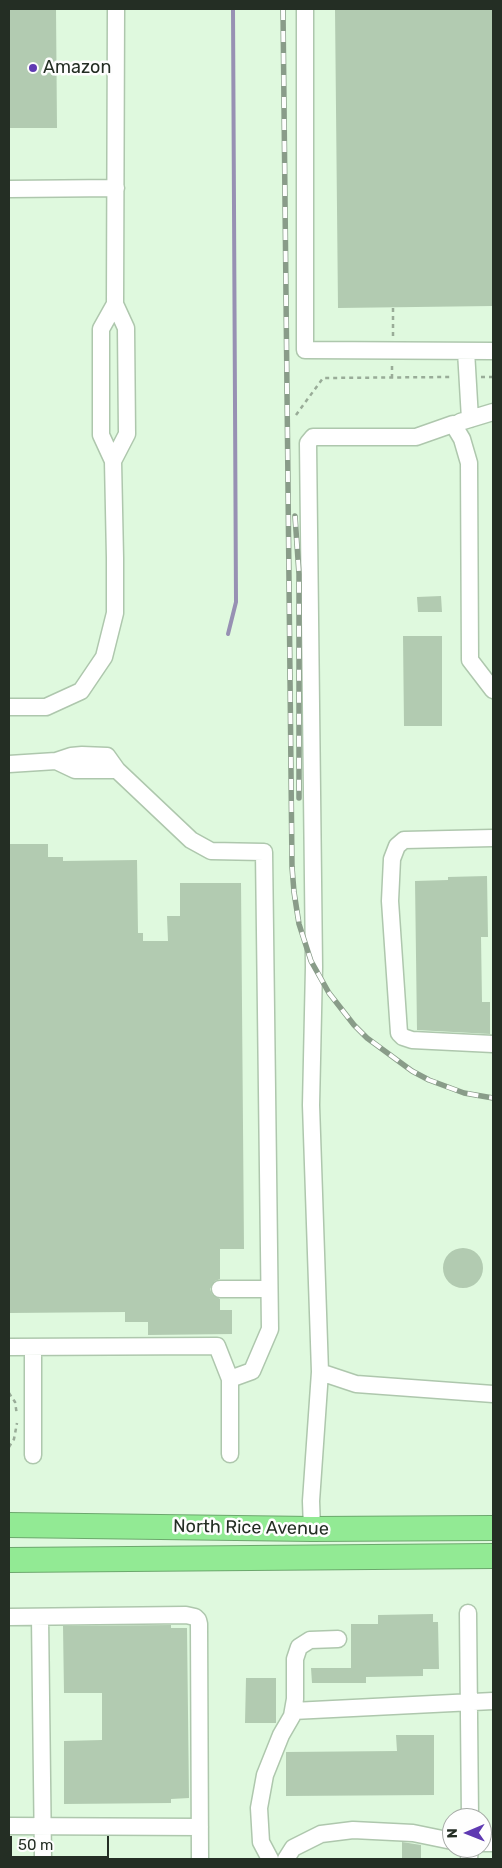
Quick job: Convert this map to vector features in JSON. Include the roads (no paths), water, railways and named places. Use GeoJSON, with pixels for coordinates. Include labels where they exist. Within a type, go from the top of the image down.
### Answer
{"type":"FeatureCollection","features":[{"type":"Feature","properties":{"kind":"highway","name":"North Rice Avenue"},"geometry":{"type":"LineString","coordinates":[[9,1525],[312,1529],[493,1528]]}},
{"type":"Feature","properties":{"kind":"highway","name":"North Rice Avenue"},"geometry":{"type":"LineString","coordinates":[[9,1560],[493,1556]]}},
{"type":"Feature","properties":{"kind":"lane"},"geometry":{"type":"LineString","coordinates":[[113,461],[127,434],[126,328],[115,304],[116,9]]}},
{"type":"Feature","properties":{"kind":"lane"},"geometry":{"type":"LineString","coordinates":[[305,9],[304,350],[493,351]]}},
{"type":"Feature","properties":{"kind":"lane"},"geometry":{"type":"LineString","coordinates":[[9,189],[116,188]]}},
{"type":"Feature","properties":{"kind":"lane"},"geometry":{"type":"LineString","coordinates":[[9,707],[46,707],[81,691],[104,657],[115,613],[113,461],[101,435],[101,329],[115,304]]}},
{"type":"Feature","properties":{"kind":"lane"},"geometry":{"type":"LineString","coordinates":[[466,351],[470,420]]}},
{"type":"Feature","properties":{"kind":"lane"},"geometry":{"type":"LineString","coordinates":[[312,1529],[312,1481],[320,1372],[311,1105],[314,967],[308,443],[313,437],[416,438],[493,412]]}},
{"type":"Feature","properties":{"kind":"lane"},"geometry":{"type":"LineString","coordinates":[[453,424],[462,439],[469,464],[470,660],[493,690]]}},
{"type":"Feature","properties":{"kind":"lane"},"geometry":{"type":"LineString","coordinates":[[9,764],[56,761],[74,770],[117,770],[191,840],[211,851],[264,852],[270,1329],[252,1371],[230,1378]]}},
{"type":"Feature","properties":{"kind":"lane"},"geometry":{"type":"LineString","coordinates":[[493,838],[404,840],[397,846],[392,859],[390,901],[400,1033],[403,1037],[412,1040],[493,1044]]}},
{"type":"Feature","properties":{"kind":"lane"},"geometry":{"type":"LineString","coordinates":[[220,1289],[269,1289]]}},
{"type":"Feature","properties":{"kind":"lane"},"geometry":{"type":"LineString","coordinates":[[9,1347],[217,1346],[230,1378],[230,1454]]}},
{"type":"Feature","properties":{"kind":"lane"},"geometry":{"type":"LineString","coordinates":[[33,1347],[34,1455]]}},
{"type":"Feature","properties":{"kind":"lane"},"geometry":{"type":"LineString","coordinates":[[320,1372],[356,1384],[493,1394]]}},
{"type":"Feature","properties":{"kind":"lane"},"geometry":{"type":"LineString","coordinates":[[468,1613],[470,1808]]}},
{"type":"Feature","properties":{"kind":"lane"},"geometry":{"type":"LineString","coordinates":[[9,1617],[186,1614],[198,1620],[200,1859]]}},
{"type":"Feature","properties":{"kind":"lane"},"geometry":{"type":"LineString","coordinates":[[40,1617],[43,1859]]}},
{"type":"Feature","properties":{"kind":"lane"},"geometry":{"type":"LineString","coordinates":[[270,1859],[261,1842],[259,1808],[265,1774],[280,1735],[292,1716],[295,1699],[294,1659],[299,1647],[310,1640],[338,1639]]}},
{"type":"Feature","properties":{"kind":"lane"},"geometry":{"type":"LineString","coordinates":[[293,1710],[493,1700]]}},
{"type":"Feature","properties":{"kind":"lane"},"geometry":{"type":"LineString","coordinates":[[9,1826],[200,1827]]}},
{"type":"Feature","properties":{"kind":"lane"},"geometry":{"type":"LineString","coordinates":[[286,1859],[293,1848],[321,1834],[353,1830],[413,1833],[442,1839]]}},
{"type":"Feature","properties":{"kind":"waterway"},"geometry":{"type":"LineString","coordinates":[[228,634],[236,602],[233,9]]}},
{"type":"Feature","properties":{"kind":"railway"},"geometry":{"type":"LineString","coordinates":[[283,9],[292,867],[299,924],[311,961],[329,993],[354,1025],[367,1038],[412,1071],[429,1080],[464,1093],[493,1098]]}},
{"type":"Feature","properties":{"kind":"railway"},"geometry":{"type":"LineString","coordinates":[[295,516],[299,574],[299,798]]}},
{"type":"Feature","properties":{"kind":"place","name":"Amazon"},"geometry":{"type":"Point","coordinates":[33,68]}}]}
